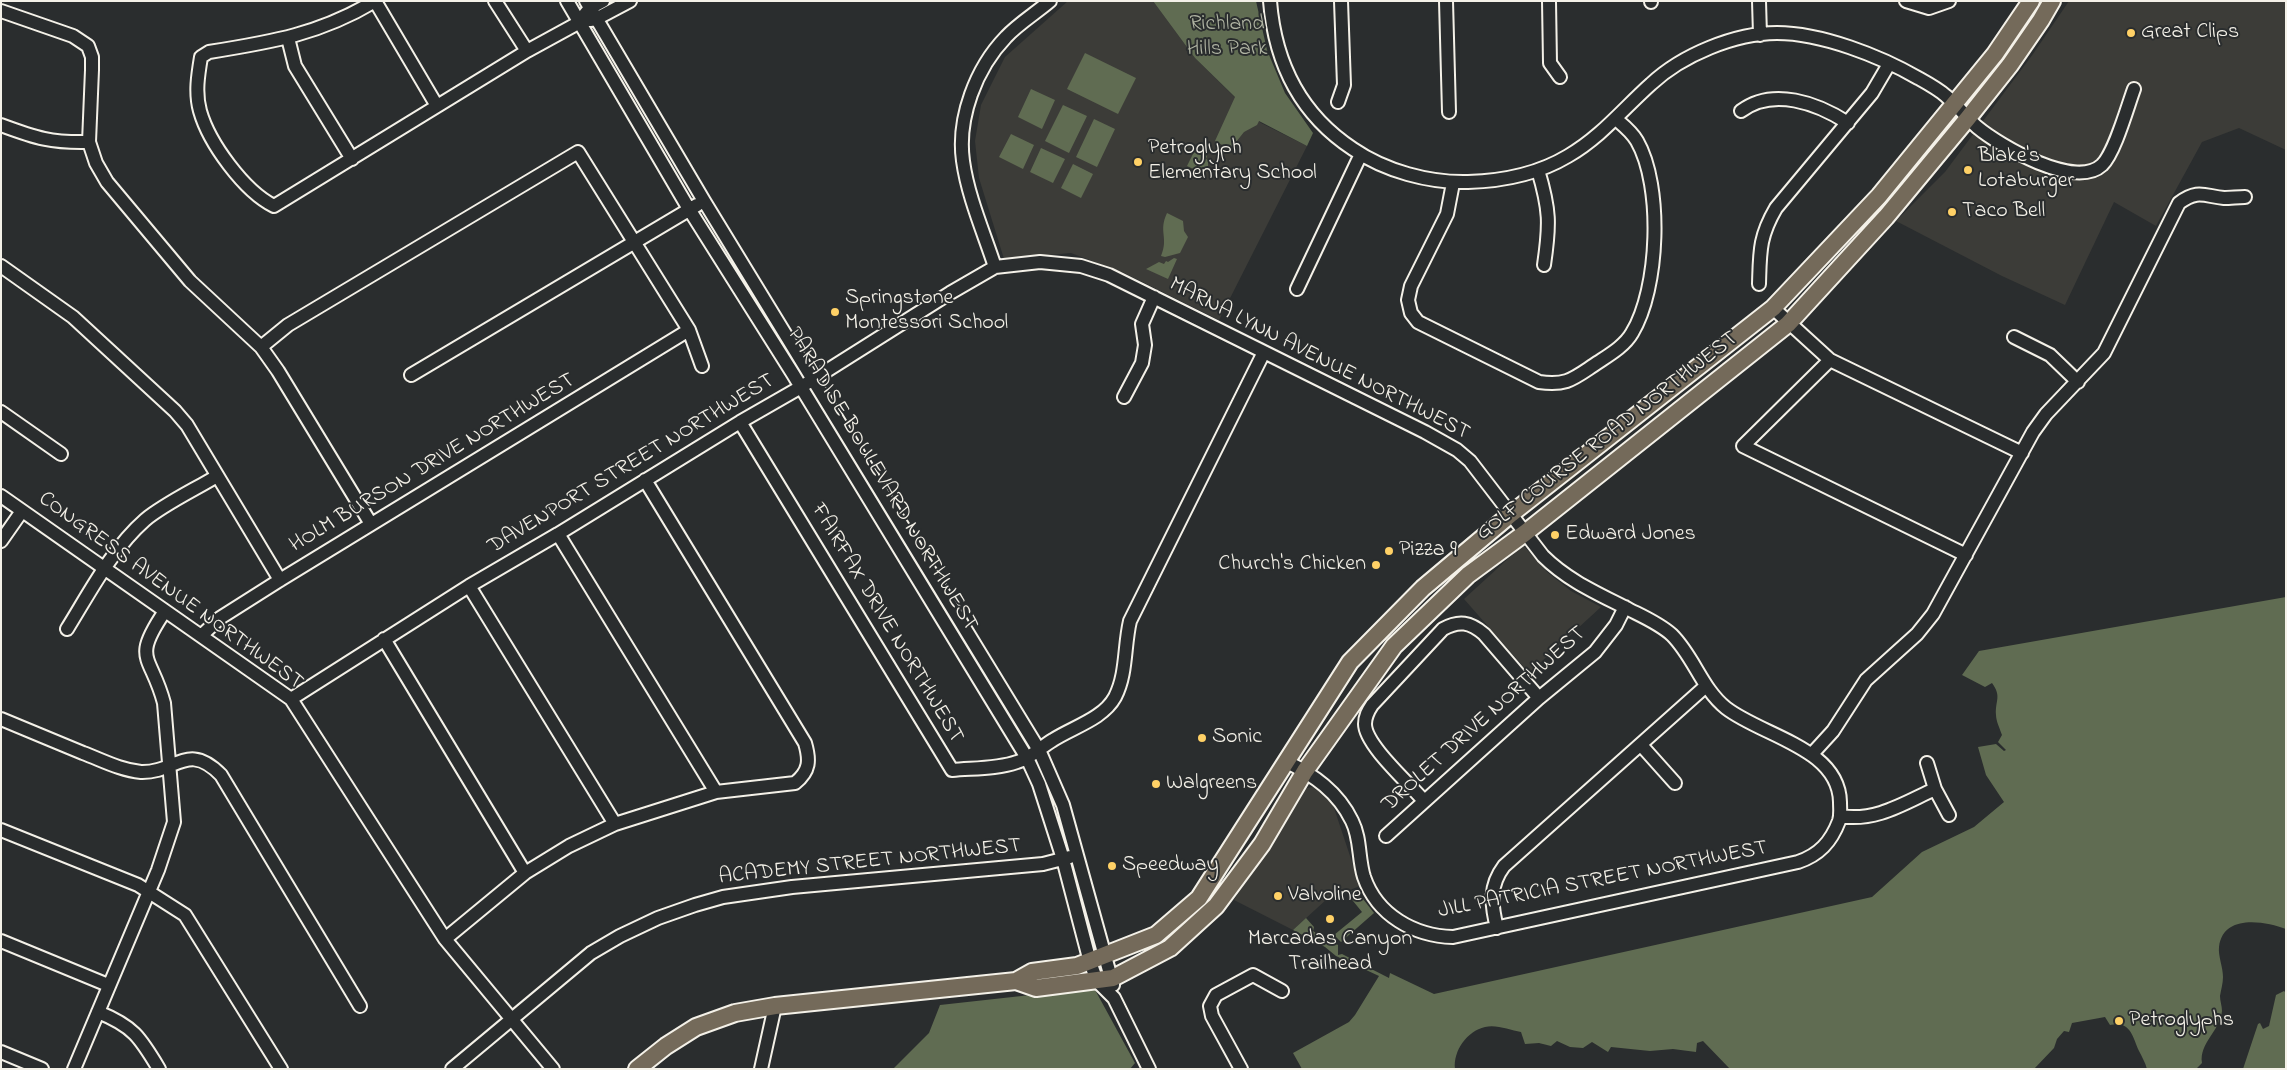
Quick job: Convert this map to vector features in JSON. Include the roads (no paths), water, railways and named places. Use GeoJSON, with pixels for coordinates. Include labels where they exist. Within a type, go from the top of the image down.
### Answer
{"type":"FeatureCollection","features":[{"type":"Feature","properties":{"kind":"main road","name":"GOLF COURSE ROAD NORTHWEST"},"geometry":{"type":"LineString","coordinates":[[637,1069],[666,1046],[696,1027],[735,1013],[774,1006],[1016,981],[1032,972],[1077,966],[1156,935],[1199,898],[1350,662],[1423,588],[1511,514],[1773,308],[1879,196],[1995,54],[2031,1]]}},
{"type":"Feature","properties":{"kind":"main road","name":"GOLF COURSE ROAD NORTHWEST"},"geometry":{"type":"LineString","coordinates":[[1016,981],[1036,988],[1105,980],[1170,948],[1216,906],[1262,844],[1306,771],[1394,646],[1468,575],[1525,533],[1788,324],[1886,218],[1968,118],[2010,65],[2052,1]]}},
{"type":"Feature","properties":{"kind":"street"},"geometry":{"type":"LineString","coordinates":[[437,106],[375,1],[329,24],[288,38],[210,52],[201,57],[197,83],[199,110],[210,137],[237,174],[265,201],[274,206],[527,51],[580,22],[591,9],[603,1]]}},
{"type":"Feature","properties":{"kind":"street"},"geometry":{"type":"LineString","coordinates":[[495,1],[527,51]]}},
{"type":"Feature","properties":{"kind":"street","name":"PARADISE BOULEVARD NORTHWEST"},"geometry":{"type":"LineString","coordinates":[[567,1],[689,209],[806,383],[868,470],[937,585],[949,585],[946,598],[1039,750],[1063,806],[1069,857]]}},
{"type":"Feature","properties":{"kind":"street"},"geometry":{"type":"LineString","coordinates":[[591,9],[630,1]]}},
{"type":"Feature","properties":{"kind":"street"},"geometry":{"type":"LineString","coordinates":[[994,267],[963,160],[964,130],[970,98],[986,64],[1006,37],[1050,1]]}},
{"type":"Feature","properties":{"kind":"street"},"geometry":{"type":"LineString","coordinates":[[1270,1],[1273,30],[1282,65],[1298,94],[1318,121],[1335,137],[1360,154],[1389,168],[1423,178],[1453,182],[1488,182],[1538,170],[1568,157],[1616,119],[1654,81],[1703,49],[1739,38],[1760,35],[1777,33],[1817,38],[1889,64],[1945,95],[1968,118],[1990,136],[2023,155],[2062,172],[2089,173],[2101,166],[2110,152],[2134,89]]}},
{"type":"Feature","properties":{"kind":"street"},"geometry":{"type":"LineString","coordinates":[[1338,102],[1344,85],[1341,1]]}},
{"type":"Feature","properties":{"kind":"street"},"geometry":{"type":"LineString","coordinates":[[1446,1],[1448,112]]}},
{"type":"Feature","properties":{"kind":"street"},"geometry":{"type":"LineString","coordinates":[[1549,1],[1550,63],[1560,77]]}},
{"type":"Feature","properties":{"kind":"street"},"geometry":{"type":"LineString","coordinates":[[1759,1],[1760,35]]}},
{"type":"Feature","properties":{"kind":"street"},"geometry":{"type":"LineString","coordinates":[[1906,1],[1929,8],[1949,1]]}},
{"type":"Feature","properties":{"kind":"street","name":"PARADISE BOULEVARD NORTHWEST"},"geometry":{"type":"LineString","coordinates":[[591,9],[704,201],[806,383],[833,442],[1027,758],[1069,857],[1097,959],[1105,980],[1148,1069]]}},
{"type":"Feature","properties":{"kind":"street"},"geometry":{"type":"LineString","coordinates":[[1,11],[73,36],[88,46],[92,57],[89,142],[96,163],[106,182],[190,281],[261,347],[278,371],[371,524]]}},
{"type":"Feature","properties":{"kind":"street"},"geometry":{"type":"LineString","coordinates":[[288,38],[295,66],[352,159]]}},
{"type":"Feature","properties":{"kind":"street"},"geometry":{"type":"LineString","coordinates":[[1760,284],[1760,245],[1765,226],[1776,208],[1872,93],[1889,64]]}},
{"type":"Feature","properties":{"kind":"street"},"geometry":{"type":"LineString","coordinates":[[1740,111],[1752,103],[1765,99],[1788,100],[1827,111],[1848,123]]}},
{"type":"Feature","properties":{"kind":"street"},"geometry":{"type":"LineString","coordinates":[[1453,182],[1447,214],[1411,286],[1408,300],[1411,313],[1418,322],[1539,382],[1555,384],[1571,381],[1622,345],[1632,335],[1650,284],[1654,248],[1652,191],[1645,162],[1637,141],[1616,119]]}},
{"type":"Feature","properties":{"kind":"street"},"geometry":{"type":"LineString","coordinates":[[1,125],[44,140],[61,143],[89,142]]}},
{"type":"Feature","properties":{"kind":"street"},"geometry":{"type":"LineString","coordinates":[[261,347],[288,325],[578,152],[689,330],[702,366]]}},
{"type":"Feature","properties":{"kind":"street"},"geometry":{"type":"LineString","coordinates":[[1297,289],[1360,154]]}},
{"type":"Feature","properties":{"kind":"street"},"geometry":{"type":"LineString","coordinates":[[1538,170],[1548,203],[1549,230],[1544,265]]}},
{"type":"Feature","properties":{"kind":"street"},"geometry":{"type":"LineString","coordinates":[[1812,754],[1833,731],[1866,680],[1917,634],[1933,614],[2022,453],[2046,414],[2104,353],[2179,203],[2189,196],[2202,193],[2225,198],[2245,197]]}},
{"type":"Feature","properties":{"kind":"street"},"geometry":{"type":"LineString","coordinates":[[411,375],[634,240],[704,201]]}},
{"type":"Feature","properties":{"kind":"street","name":"MARNA LYNN AVENUE NORTHWEST"},"geometry":{"type":"LineString","coordinates":[[994,267],[1040,262],[1081,266],[1109,276],[1457,450],[1470,462],[1525,533],[1556,569],[1588,590],[1652,621],[1671,635],[1687,653],[1706,686],[1718,702],[1739,718],[1812,754]]}},
{"type":"Feature","properties":{"kind":"street"},"geometry":{"type":"LineString","coordinates":[[1,266],[73,317],[175,411],[187,425],[280,580]]}},
{"type":"Feature","properties":{"kind":"street","name":"DAVENPORT STREET NORTHWEST"},"geometry":{"type":"LineString","coordinates":[[291,700],[469,586],[558,534],[994,267]]}},
{"type":"Feature","properties":{"kind":"street"},"geometry":{"type":"LineString","coordinates":[[1124,397],[1142,363],[1145,345],[1142,324],[1154,297]]}},
{"type":"Feature","properties":{"kind":"street"},"geometry":{"type":"LineString","coordinates":[[1773,308],[1788,324],[1830,360],[2022,453]]}},
{"type":"Feature","properties":{"kind":"street","name":"HOLM BURSON DRIVE NORTHWEST"},"geometry":{"type":"LineString","coordinates":[[202,635],[220,618],[280,580],[689,330]]}},
{"type":"Feature","properties":{"kind":"street"},"geometry":{"type":"LineString","coordinates":[[2014,337],[2050,355],[2078,382]]}},
{"type":"Feature","properties":{"kind":"street","name":"FAIRFAX DRIVE NORTHWEST"},"geometry":{"type":"LineString","coordinates":[[740,422],[952,770],[994,766],[1017,762],[1027,758],[1053,740],[1098,714],[1115,697],[1122,678],[1125,639],[1130,622],[1264,352]]}},
{"type":"Feature","properties":{"kind":"street"},"geometry":{"type":"LineString","coordinates":[[1830,360],[1743,446],[1966,556]]}},
{"type":"Feature","properties":{"kind":"street"},"geometry":{"type":"LineString","coordinates":[[1,412],[61,454]]}},
{"type":"Feature","properties":{"kind":"street"},"geometry":{"type":"LineString","coordinates":[[833,442],[856,466],[868,470]]}},
{"type":"Feature","properties":{"kind":"street"},"geometry":{"type":"LineString","coordinates":[[67,629],[105,569],[129,537],[146,519],[217,476]]}},
{"type":"Feature","properties":{"kind":"street"},"geometry":{"type":"LineString","coordinates":[[445,939],[525,873],[569,846],[615,824],[716,792],[795,783],[808,769],[809,757],[805,743],[645,480]]}},
{"type":"Feature","properties":{"kind":"street","name":"CONGRESS AVENUE NORTHWEST"},"geometry":{"type":"LineString","coordinates":[[1,496],[202,635],[291,700],[445,939],[553,1069]]}},
{"type":"Feature","properties":{"kind":"street"},"geometry":{"type":"LineString","coordinates":[[1,541],[22,511]]}},
{"type":"Feature","properties":{"kind":"street"},"geometry":{"type":"LineString","coordinates":[[558,534],[716,792]]}},
{"type":"Feature","properties":{"kind":"street"},"geometry":{"type":"LineString","coordinates":[[917,578],[937,585]]}},
{"type":"Feature","properties":{"kind":"street"},"geometry":{"type":"LineString","coordinates":[[469,586],[615,824]]}},
{"type":"Feature","properties":{"kind":"street"},"geometry":{"type":"LineString","coordinates":[[940,616],[946,598]]}},
{"type":"Feature","properties":{"kind":"street","name":"DROLET DRIVE NORTHWEST"},"geometry":{"type":"LineString","coordinates":[[1386,836],[1540,698],[1595,652],[1616,625],[1625,607]]}},
{"type":"Feature","properties":{"kind":"street"},"geometry":{"type":"LineString","coordinates":[[74,1069],[147,892],[158,870],[174,822],[171,766],[164,703],[161,690],[148,664],[145,652],[152,630],[165,610]]}},
{"type":"Feature","properties":{"kind":"street"},"geometry":{"type":"LineString","coordinates":[[1424,801],[1372,742],[1365,724],[1366,715],[1372,705],[1443,629],[1453,623],[1465,622],[1475,626],[1540,698]]}},
{"type":"Feature","properties":{"kind":"street"},"geometry":{"type":"LineString","coordinates":[[384,639],[525,873]]}},
{"type":"Feature","properties":{"kind":"street"},"geometry":{"type":"LineString","coordinates":[[972,668],[974,644]]}},
{"type":"Feature","properties":{"kind":"street"},"geometry":{"type":"LineString","coordinates":[[1497,928],[1491,896],[1498,875],[1504,866],[1706,686]]}},
{"type":"Feature","properties":{"kind":"street"},"geometry":{"type":"LineString","coordinates":[[1,719],[122,769],[155,772],[184,759],[198,760],[210,764],[221,775],[360,1006]]}},
{"type":"Feature","properties":{"kind":"street"},"geometry":{"type":"LineString","coordinates":[[1641,745],[1675,783]]}},
{"type":"Feature","properties":{"kind":"street","name":"JILL PATRICIA STREET NORTHWEST"},"geometry":{"type":"LineString","coordinates":[[1285,761],[1306,771],[1332,791],[1343,805],[1353,822],[1359,841],[1364,878],[1370,891],[1392,916],[1412,929],[1432,936],[1453,937],[1798,862],[1812,857],[1822,850],[1831,837],[1840,816],[1840,795],[1835,780],[1824,765],[1812,754]]}},
{"type":"Feature","properties":{"kind":"street"},"geometry":{"type":"LineString","coordinates":[[1927,763],[1936,789],[1949,815]]}},
{"type":"Feature","properties":{"kind":"street"},"geometry":{"type":"LineString","coordinates":[[1840,816],[1865,818],[1892,809],[1936,789]]}},
{"type":"Feature","properties":{"kind":"street"},"geometry":{"type":"LineString","coordinates":[[1,830],[138,885],[185,916],[281,1069]]}},
{"type":"Feature","properties":{"kind":"street","name":"ACADEMY STREET NORTHWEST"},"geometry":{"type":"LineString","coordinates":[[452,1069],[569,970],[620,936],[658,918],[723,897],[792,887],[1043,864],[1069,857]]}},
{"type":"Feature","properties":{"kind":"street"},"geometry":{"type":"LineString","coordinates":[[1,941],[108,985]]}},
{"type":"Feature","properties":{"kind":"street"},"geometry":{"type":"LineString","coordinates":[[1241,1069],[1212,1016],[1210,1006],[1216,995],[1252,975],[1282,991]]}},
{"type":"Feature","properties":{"kind":"street"},"geometry":{"type":"LineString","coordinates":[[761,1069],[774,1006]]}},
{"type":"Feature","properties":{"kind":"street"},"geometry":{"type":"LineString","coordinates":[[98,1012],[134,1031],[159,1069]]}},
{"type":"Feature","properties":{"kind":"street"},"geometry":{"type":"LineString","coordinates":[[1,1052],[42,1069]]}},
{"type":"Feature","properties":{"kind":"place","name":"Great Clips"},"geometry":{"type":"Point","coordinates":[2131,33]}},
{"type":"Feature","properties":{"kind":"place","name":"Petroglyph Elementary School"},"geometry":{"type":"Point","coordinates":[1138,162]}},
{"type":"Feature","properties":{"kind":"place","name":"Blake's Lotaburger"},"geometry":{"type":"Point","coordinates":[1968,170]}},
{"type":"Feature","properties":{"kind":"place","name":"Taco Bell"},"geometry":{"type":"Point","coordinates":[1952,212]}},
{"type":"Feature","properties":{"kind":"place","name":"Springstone Montessori School"},"geometry":{"type":"Point","coordinates":[835,312]}},
{"type":"Feature","properties":{"kind":"place","name":"Edward Jones"},"geometry":{"type":"Point","coordinates":[1555,535]}},
{"type":"Feature","properties":{"kind":"place","name":"Pizza 9"},"geometry":{"type":"Point","coordinates":[1389,551]}},
{"type":"Feature","properties":{"kind":"place","name":"Church's Chicken"},"geometry":{"type":"Point","coordinates":[1376,565]}},
{"type":"Feature","properties":{"kind":"place","name":"Sonic"},"geometry":{"type":"Point","coordinates":[1202,738]}},
{"type":"Feature","properties":{"kind":"place","name":"Walgreens"},"geometry":{"type":"Point","coordinates":[1156,784]}},
{"type":"Feature","properties":{"kind":"place","name":"Speedway"},"geometry":{"type":"Point","coordinates":[1112,866]}},
{"type":"Feature","properties":{"kind":"place","name":"Valvoline"},"geometry":{"type":"Point","coordinates":[1278,896]}},
{"type":"Feature","properties":{"kind":"place","name":"Marcadas Canyon Trailhead"},"geometry":{"type":"Point","coordinates":[1330,919]}},
{"type":"Feature","properties":{"kind":"place","name":"Petroglyphs"},"geometry":{"type":"Point","coordinates":[2119,1021]}},
{"type":"Feature","properties":{"kind":"park label","name":"Richland Hills Park"},"geometry":{"type":"Point","coordinates":[1227,38]}}]}
